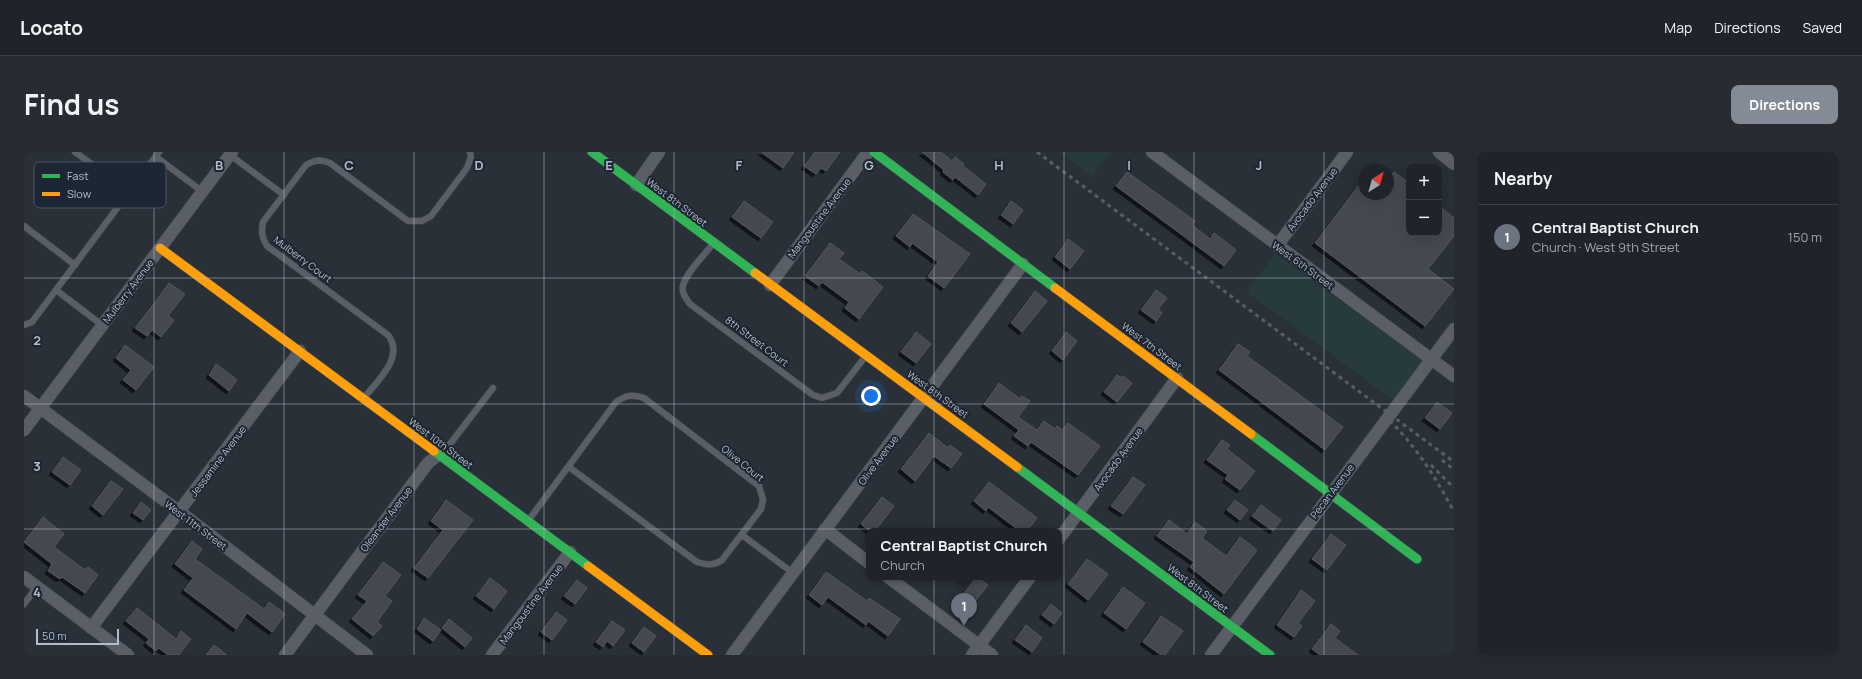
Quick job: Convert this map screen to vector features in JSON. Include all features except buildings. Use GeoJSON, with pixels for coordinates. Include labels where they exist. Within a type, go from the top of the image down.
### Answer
{"type":"FeatureCollection","features":[{"type":"Feature","properties":{"kind":"street","name":"West 8th Street"},"geometry":{"type":"LineString","coordinates":[[592,152],[1270,655]]}},
{"type":"Feature","properties":{"kind":"street"},"geometry":{"type":"LineString","coordinates":[[636,185],[659,152]]}},
{"type":"Feature","properties":{"kind":"street","name":"Mangoustine Avenue"},"geometry":{"type":"LineString","coordinates":[[770,285],[868,152]]}},
{"type":"Feature","properties":{"kind":"street","name":"West 7th Street"},"geometry":{"type":"LineString","coordinates":[[874,152],[1177,378],[1416,559]]}},
{"type":"Feature","properties":{"kind":"street","name":"West 6th Street"},"geometry":{"type":"LineString","coordinates":[[1152,152],[1454,376]]}},
{"type":"Feature","properties":{"kind":"street","name":"Avocado Avenue"},"geometry":{"type":"LineString","coordinates":[[1277,246],[1347,152]]}},
{"type":"Feature","properties":{"kind":"street"},"geometry":{"type":"LineString","coordinates":[[1439,152],[1454,164]]}},
{"type":"Feature","properties":{"kind":"street","name":"Mulberry Avenue"},"geometry":{"type":"LineString","coordinates":[[24,430],[231,154]]}},
{"type":"Feature","properties":{"kind":"street","name":"West 10th Street"},"geometry":{"type":"LineString","coordinates":[[160,248],[708,655]]}},
{"type":"Feature","properties":{"kind":"street","name":"Olive Avenue"},"geometry":{"type":"LineString","coordinates":[[732,655],[1023,264]]}},
{"type":"Feature","properties":{"kind":"street","name":"Pecan Avenue"},"geometry":{"type":"LineString","coordinates":[[1211,655],[1330,493],[1454,329]]}},
{"type":"Feature","properties":{"kind":"street","name":"Jessamine Avenue"},"geometry":{"type":"LineString","coordinates":[[91,628],[300,351]]}},
{"type":"Feature","properties":{"kind":"street","name":"Avocado Avenue"},"geometry":{"type":"LineString","coordinates":[[1062,534],[1177,378]]}},
{"type":"Feature","properties":{"kind":"street","name":"West 11th Street"},"geometry":{"type":"LineString","coordinates":[[24,396],[180,512],[367,655]]}},
{"type":"Feature","properties":{"kind":"street","name":"Oleander Avenue"},"geometry":{"type":"LineString","coordinates":[[285,655],[428,462],[438,454]]}},
{"type":"Feature","properties":{"kind":"street"},"geometry":{"type":"LineString","coordinates":[[825,530],[866,561]]}},
{"type":"Feature","properties":{"kind":"street","name":"Mangoustine Avenue"},"geometry":{"type":"LineString","coordinates":[[492,655],[570,552]]}},
{"type":"Feature","properties":{"kind":"street"},"geometry":{"type":"LineString","coordinates":[[24,577],[128,655]]}},
{"type":"Feature","properties":{"kind":"street"},"geometry":{"type":"LineString","coordinates":[[892,580],[992,655]]}},
{"type":"Feature","properties":{"kind":"street"},"geometry":{"type":"LineString","coordinates":[[972,655],[1028,580]]}},
{"type":"Feature","properties":{"kind":"lane"},"geometry":{"type":"LineString","coordinates":[[75,152],[89,162]]}},
{"type":"Feature","properties":{"kind":"lane","name":"Mulberry Court"},"geometry":{"type":"LineString","coordinates":[[363,399],[393,359],[395,351],[393,342],[388,335],[267,246],[262,239],[261,232],[263,222],[306,166],[314,160],[323,160],[330,163],[408,221],[422,221],[431,216],[467,168],[471,157],[470,152]]}},
{"type":"Feature","properties":{"kind":"lane"},"geometry":{"type":"LineString","coordinates":[[157,154],[203,192]]}},
{"type":"Feature","properties":{"kind":"lane"},"geometry":{"type":"LineString","coordinates":[[231,154],[284,195]]}},
{"type":"Feature","properties":{"kind":"lane"},"geometry":{"type":"LineString","coordinates":[[24,324],[32,322],[74,264],[118,208]]}},
{"type":"Feature","properties":{"kind":"lane"},"geometry":{"type":"LineString","coordinates":[[24,226],[74,264]]}},
{"type":"Feature","properties":{"kind":"lane","name":"8th Street Court"},"geometry":{"type":"LineString","coordinates":[[714,243],[686,280],[682,288],[685,297],[690,304],[813,395],[822,398],[837,393],[866,355]]}},
{"type":"Feature","properties":{"kind":"lane"},"geometry":{"type":"LineString","coordinates":[[56,290],[102,325]]}},
{"type":"Feature","properties":{"kind":"lane","name":"Oleander Avenue"},"geometry":{"type":"LineString","coordinates":[[438,454],[450,444],[494,388]]}},
{"type":"Feature","properties":{"kind":"lane","name":"Olive Court"},"geometry":{"type":"LineString","coordinates":[[528,520],[616,402],[624,396],[634,395],[644,398],[759,486],[763,500],[761,510],[722,560],[716,564],[707,565],[697,562],[569,467]]}},
{"type":"Feature","properties":{"kind":"lane"},"geometry":{"type":"LineString","coordinates":[[742,535],[793,573]]}},
{"type":"Feature","properties":{"kind":"lane"},"geometry":{"type":"LineString","coordinates":[[24,604],[37,587]]}},
{"type":"Feature","properties":{"kind":"green space"},"geometry":{"type":"Polygon","coordinates":[[[1059,152],[1110,152],[1092,177],[1059,152]]]}},
{"type":"Feature","properties":{"kind":"green space"},"geometry":{"type":"Polygon","coordinates":[[[1275,253],[1423,361],[1393,400],[1247,292],[1275,253]]]}},
{"type":"Feature","properties":{"kind":"railway"},"geometry":{"type":"LineString","coordinates":[[1037,152],[1454,462]]}},
{"type":"Feature","properties":{"kind":"railway"},"geometry":{"type":"LineString","coordinates":[[1384,415],[1395,425],[1423,460],[1440,486],[1454,512]]}},
{"type":"Feature","properties":{"kind":"railway"},"geometry":{"type":"LineString","coordinates":[[1442,460],[1454,470]]}},
{"type":"Feature","properties":{"kind":"railway"},"geometry":{"type":"LineString","coordinates":[[1431,465],[1454,488]]}},
{"type":"Feature","properties":{"kind":"traffic: fast"},"geometry":{"type":"LineString","coordinates":[[592,152],[755,273]]}},
{"type":"Feature","properties":{"kind":"traffic: fast"},"geometry":{"type":"LineString","coordinates":[[874,152],[1055,288]]}},
{"type":"Feature","properties":{"kind":"traffic: fast"},"geometry":{"type":"LineString","coordinates":[[1251,434],[1417,559]]}},
{"type":"Feature","properties":{"kind":"traffic: fast"},"geometry":{"type":"LineString","coordinates":[[434,451],[588,566]]}},
{"type":"Feature","properties":{"kind":"traffic: fast"},"geometry":{"type":"LineString","coordinates":[[1017,467],[1270,655]]}},
{"type":"Feature","properties":{"kind":"traffic: slow"},"geometry":{"type":"LineString","coordinates":[[160,248],[434,451]]}},
{"type":"Feature","properties":{"kind":"traffic: slow"},"geometry":{"type":"LineString","coordinates":[[755,273],[1017,467]]}},
{"type":"Feature","properties":{"kind":"traffic: slow"},"geometry":{"type":"LineString","coordinates":[[1055,288],[1251,434]]}},
{"type":"Feature","properties":{"kind":"traffic: slow"},"geometry":{"type":"LineString","coordinates":[[588,566],[708,655]]}},
{"type":"Feature","properties":{"kind":"place","name":"Central Baptist Church"},"geometry":{"type":"Point","coordinates":[964,626]}}]}
